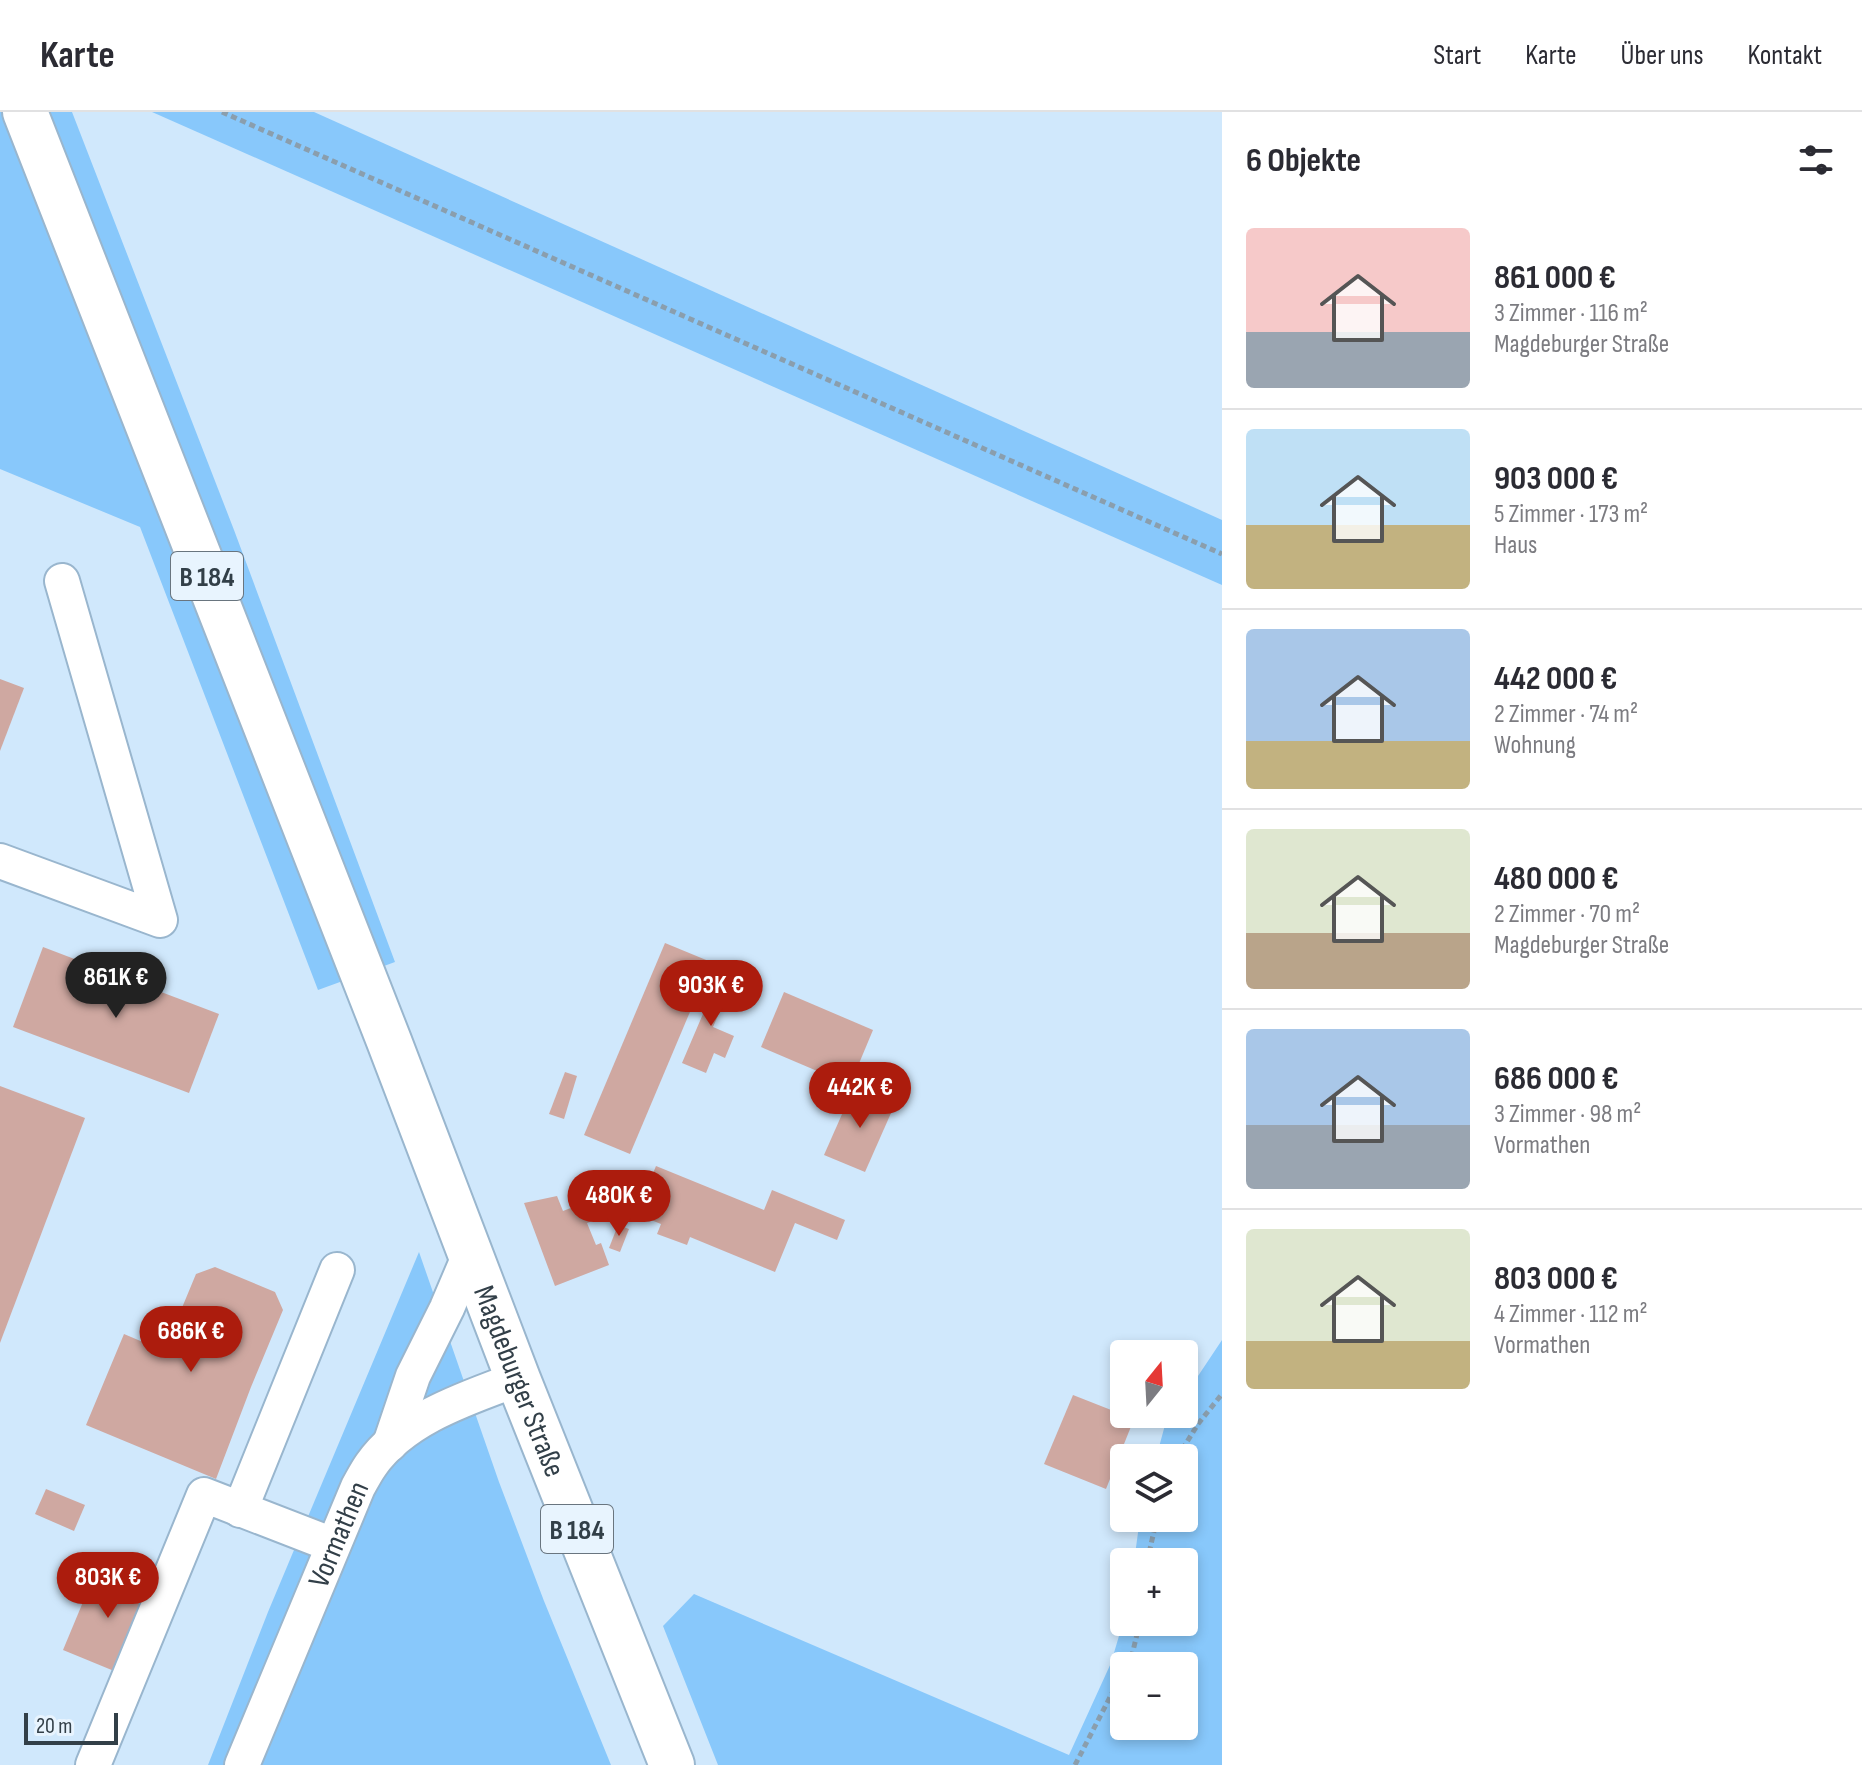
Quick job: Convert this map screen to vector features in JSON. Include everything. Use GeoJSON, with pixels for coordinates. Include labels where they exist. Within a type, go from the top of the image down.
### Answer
{"type":"FeatureCollection","features":[{"type":"Feature","properties":{"kind":"main road","name":"Magdeburger Straße"},"geometry":{"type":"LineString","coordinates":[[25,112],[518,1379],[672,1765]]}},
{"type":"Feature","properties":{"kind":"street"},"geometry":{"type":"LineString","coordinates":[[0,861],[160,920],[62,581]]}},
{"type":"Feature","properties":{"kind":"street"},"geometry":{"type":"LineString","coordinates":[[390,1444],[413,1376],[470,1254]]}},
{"type":"Feature","properties":{"kind":"street"},"geometry":{"type":"LineString","coordinates":[[240,1510],[337,1270]]}},
{"type":"Feature","properties":{"kind":"street","name":"Vormathen"},"geometry":{"type":"LineString","coordinates":[[242,1765],[333,1545],[371,1464],[390,1444],[426,1418],[518,1379]]}},
{"type":"Feature","properties":{"kind":"street"},"geometry":{"type":"LineString","coordinates":[[93,1765],[204,1495],[333,1545]]}},
{"type":"Feature","properties":{"kind":"path"},"geometry":{"type":"LineString","coordinates":[[222,112],[1222,554]]}},
{"type":"Feature","properties":{"kind":"path"},"geometry":{"type":"LineString","coordinates":[[1186,1444],[1222,1394]]}},
{"type":"Feature","properties":{"kind":"path"},"geometry":{"type":"LineString","coordinates":[[1075,1765],[1110,1697]]}},
{"type":"Feature","properties":{"kind":"shaded area"},"geometry":{"type":"Polygon","coordinates":[[[0,112],[72,112],[234,530],[395,962],[318,990],[140,527],[0,469],[0,112]]]}},
{"type":"Feature","properties":{"kind":"shaded area"},"geometry":{"type":"Polygon","coordinates":[[[152,112],[314,112],[1222,520],[1222,585],[152,112]]]}},
{"type":"Feature","properties":{"kind":"shaded area"},"geometry":{"type":"Polygon","coordinates":[[[419,1252],[499,1482],[611,1765],[208,1765],[268,1612],[419,1252]]]}},
{"type":"Feature","properties":{"kind":"shaded area"},"geometry":{"type":"Polygon","coordinates":[[[1222,1340],[1222,1765],[718,1765],[663,1626],[694,1594],[1069,1755],[1110,1665],[1110,1740],[1198,1740],[1198,1652],[1114,1652],[1119,1636],[1198,1636],[1198,1548],[1136,1548],[1138,1532],[1198,1532],[1198,1444],[1160,1444],[1164,1428],[1198,1428],[1198,1376],[1222,1340]]]}},
{"type":"Feature","properties":{"kind":"building"},"geometry":{"type":"Polygon","coordinates":[[[0,679],[24,688],[0,751],[0,679]]]}},
{"type":"Feature","properties":{"kind":"building"},"geometry":{"type":"Polygon","coordinates":[[[665,943],[711,962],[630,1154],[584,1135],[665,943]]]}},
{"type":"Feature","properties":{"kind":"building"},"geometry":{"type":"Polygon","coordinates":[[[43,947],[219,1014],[189,1093],[13,1027],[43,947]]]}},
{"type":"Feature","properties":{"kind":"building"},"geometry":{"type":"Polygon","coordinates":[[[723,967],[737,972],[713,1027],[734,1036],[725,1058],[714,1053],[706,1073],[682,1063],[723,967]]]}},
{"type":"Feature","properties":{"kind":"building"},"geometry":{"type":"Polygon","coordinates":[[[784,992],[873,1030],[850,1085],[761,1047],[784,992]]]}},
{"type":"Feature","properties":{"kind":"building"},"geometry":{"type":"Polygon","coordinates":[[[565,1072],[577,1076],[564,1119],[549,1114],[565,1072]]]}},
{"type":"Feature","properties":{"kind":"building"},"geometry":{"type":"Polygon","coordinates":[[[0,1086],[85,1118],[0,1343],[0,1086]]]}},
{"type":"Feature","properties":{"kind":"building"},"geometry":{"type":"Polygon","coordinates":[[[854,1087],[895,1104],[865,1172],[824,1155],[854,1087]]]}},
{"type":"Feature","properties":{"kind":"building"},"geometry":{"type":"Polygon","coordinates":[[[656,1166],[764,1210],[772,1190],[845,1220],[837,1240],[795,1223],[775,1272],[690,1237],[687,1245],[657,1234],[661,1224],[636,1214],[656,1166]]]}},
{"type":"Feature","properties":{"kind":"building"},"geometry":{"type":"Polygon","coordinates":[[[557,1196],[563,1211],[589,1201],[596,1220],[587,1223],[596,1245],[601,1243],[609,1265],[555,1286],[524,1203],[557,1196]]]}},
{"type":"Feature","properties":{"kind":"building"},"geometry":{"type":"Polygon","coordinates":[[[618,1225],[629,1229],[620,1252],[609,1248],[618,1225]]]}},
{"type":"Feature","properties":{"kind":"building"},"geometry":{"type":"Polygon","coordinates":[[[215,1267],[275,1292],[283,1310],[216,1479],[86,1425],[124,1334],[164,1351],[196,1274],[215,1267]]]}},
{"type":"Feature","properties":{"kind":"building"},"geometry":{"type":"Polygon","coordinates":[[[1073,1395],[1110,1410],[1110,1428],[1130,1428],[1124,1444],[1110,1444],[1110,1479],[1106,1489],[1044,1464],[1073,1395]]]}},
{"type":"Feature","properties":{"kind":"building"},"geometry":{"type":"Polygon","coordinates":[[[46,1489],[85,1505],[74,1531],[35,1514],[46,1489]]]}},
{"type":"Feature","properties":{"kind":"building"},"geometry":{"type":"Polygon","coordinates":[[[98,1566],[153,1589],[119,1673],[63,1650],[98,1566]]]}}]}
